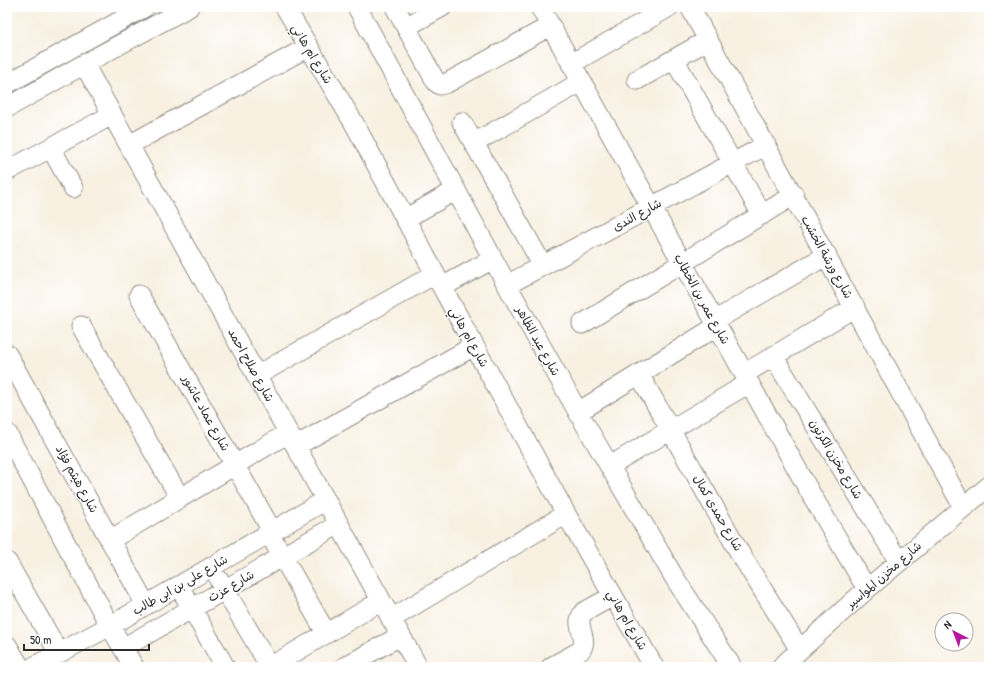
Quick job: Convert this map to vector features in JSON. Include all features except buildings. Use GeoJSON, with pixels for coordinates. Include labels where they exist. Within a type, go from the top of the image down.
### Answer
{"type":"FeatureCollection","features":[{"type":"Feature","properties":{"kind":"street"},"geometry":{"type":"LineString","coordinates":[[7,84],[145,7]]}},
{"type":"Feature","properties":{"kind":"street"},"geometry":{"type":"LineString","coordinates":[[7,108],[189,7]]}},
{"type":"Feature","properties":{"kind":"street","name":"شارع ام هاني"},"geometry":{"type":"LineString","coordinates":[[285,7],[355,125],[566,514],[654,667]]}},
{"type":"Feature","properties":{"kind":"street","name":"شارع عبد الظاهر"},"geometry":{"type":"LineString","coordinates":[[357,7],[507,285],[578,412],[674,577],[732,667]]}},
{"type":"Feature","properties":{"kind":"street"},"geometry":{"type":"LineString","coordinates":[[395,7],[436,82],[440,85],[447,83],[550,26]]}},
{"type":"Feature","properties":{"kind":"street"},"geometry":{"type":"LineString","coordinates":[[406,27],[442,7]]}},
{"type":"Feature","properties":{"kind":"street","name":"شارع عمر بن الخطاب"},"geometry":{"type":"LineString","coordinates":[[540,7],[811,494],[867,589]]}},
{"type":"Feature","properties":{"kind":"street"},"geometry":{"type":"LineString","coordinates":[[571,64],[669,7]]}},
{"type":"Feature","properties":{"kind":"street","name":"شارع ورشة الخشب"},"geometry":{"type":"LineString","coordinates":[[690,7],[827,255],[963,507]]}},
{"type":"Feature","properties":{"kind":"street"},"geometry":{"type":"LineString","coordinates":[[637,80],[708,40]]}},
{"type":"Feature","properties":{"kind":"street"},"geometry":{"type":"LineString","coordinates":[[129,145],[308,47]]}},
{"type":"Feature","properties":{"kind":"street"},"geometry":{"type":"LineString","coordinates":[[674,59],[762,215]]}},
{"type":"Feature","properties":{"kind":"street","name":"شارع صلاح احمد"},"geometry":{"type":"LineString","coordinates":[[84,64],[418,667]]}},
{"type":"Feature","properties":{"kind":"street"},"geometry":{"type":"LineString","coordinates":[[474,143],[581,82]]}},
{"type":"Feature","properties":{"kind":"street"},"geometry":{"type":"LineString","coordinates":[[7,171],[112,115]]}},
{"type":"Feature","properties":{"kind":"street"},"geometry":{"type":"LineString","coordinates":[[462,122],[543,266]]}},
{"type":"Feature","properties":{"kind":"street","name":"شارع الندى"},"geometry":{"type":"LineString","coordinates":[[507,285],[766,145]]}},
{"type":"Feature","properties":{"kind":"street"},"geometry":{"type":"LineString","coordinates":[[51,148],[73,188]]}},
{"type":"Feature","properties":{"kind":"street"},"geometry":{"type":"LineString","coordinates":[[405,219],[456,190]]}},
{"type":"Feature","properties":{"kind":"street"},"geometry":{"type":"LineString","coordinates":[[582,324],[794,195]]}},
{"type":"Feature","properties":{"kind":"street"},"geometry":{"type":"LineString","coordinates":[[578,412],[827,255]]}},
{"type":"Feature","properties":{"kind":"street"},"geometry":{"type":"LineString","coordinates":[[256,376],[439,281],[493,259]]}},
{"type":"Feature","properties":{"kind":"street","name":"شارع عماد عاشور"},"geometry":{"type":"LineString","coordinates":[[139,295],[235,465],[282,557],[326,633]]}},
{"type":"Feature","properties":{"kind":"street"},"geometry":{"type":"LineString","coordinates":[[610,466],[670,430],[746,378],[773,356],[855,307]]}},
{"type":"Feature","properties":{"kind":"street"},"geometry":{"type":"LineString","coordinates":[[81,326],[180,498]]}},
{"type":"Feature","properties":{"kind":"street"},"geometry":{"type":"LineString","coordinates":[[110,540],[235,465],[292,439],[474,346]]}},
{"type":"Feature","properties":{"kind":"street","name":"شارع هيثم فؤاد"},"geometry":{"type":"LineString","coordinates":[[7,354],[146,605]]}},
{"type":"Feature","properties":{"kind":"street","name":"شارع مخزن الكرتون"},"geometry":{"type":"LineString","coordinates":[[773,356],[899,562]]}},
{"type":"Feature","properties":{"kind":"street","name":"شارع حمدى كمال"},"geometry":{"type":"LineString","coordinates":[[639,374],[741,555],[800,650]]}},
{"type":"Feature","properties":{"kind":"street"},"geometry":{"type":"LineString","coordinates":[[7,433],[110,626],[134,667]]}},
{"type":"Feature","properties":{"kind":"street","name":"شارع مخزن المواسير"},"geometry":{"type":"LineString","coordinates":[[781,667],[867,589],[989,486]]}},
{"type":"Feature","properties":{"kind":"street","name":"شارع على بن ابى طالب"},"geometry":{"type":"LineString","coordinates":[[33,667],[110,626],[326,500]]}},
{"type":"Feature","properties":{"kind":"street"},"geometry":{"type":"LineString","coordinates":[[391,619],[566,514]]}},
{"type":"Feature","properties":{"kind":"street","name":"شارع عزت"},"geometry":{"type":"LineString","coordinates":[[124,648],[339,524]]}},
{"type":"Feature","properties":{"kind":"street"},"geometry":{"type":"LineString","coordinates":[[7,562],[59,653]]}},
{"type":"Feature","properties":{"kind":"street"},"geometry":{"type":"LineString","coordinates":[[212,566],[270,667],[381,601]]}},
{"type":"Feature","properties":{"kind":"street"},"geometry":{"type":"LineString","coordinates":[[179,586],[225,667]]}},
{"type":"Feature","properties":{"kind":"street"},"geometry":{"type":"LineString","coordinates":[[551,667],[583,648],[584,642],[579,623],[581,615],[613,596]]}},
{"type":"Feature","properties":{"kind":"street"},"geometry":{"type":"LineString","coordinates":[[344,667],[400,636]]}},
{"type":"Feature","properties":{"kind":"street"},"geometry":{"type":"LineString","coordinates":[[7,645],[20,667]]}}]}
